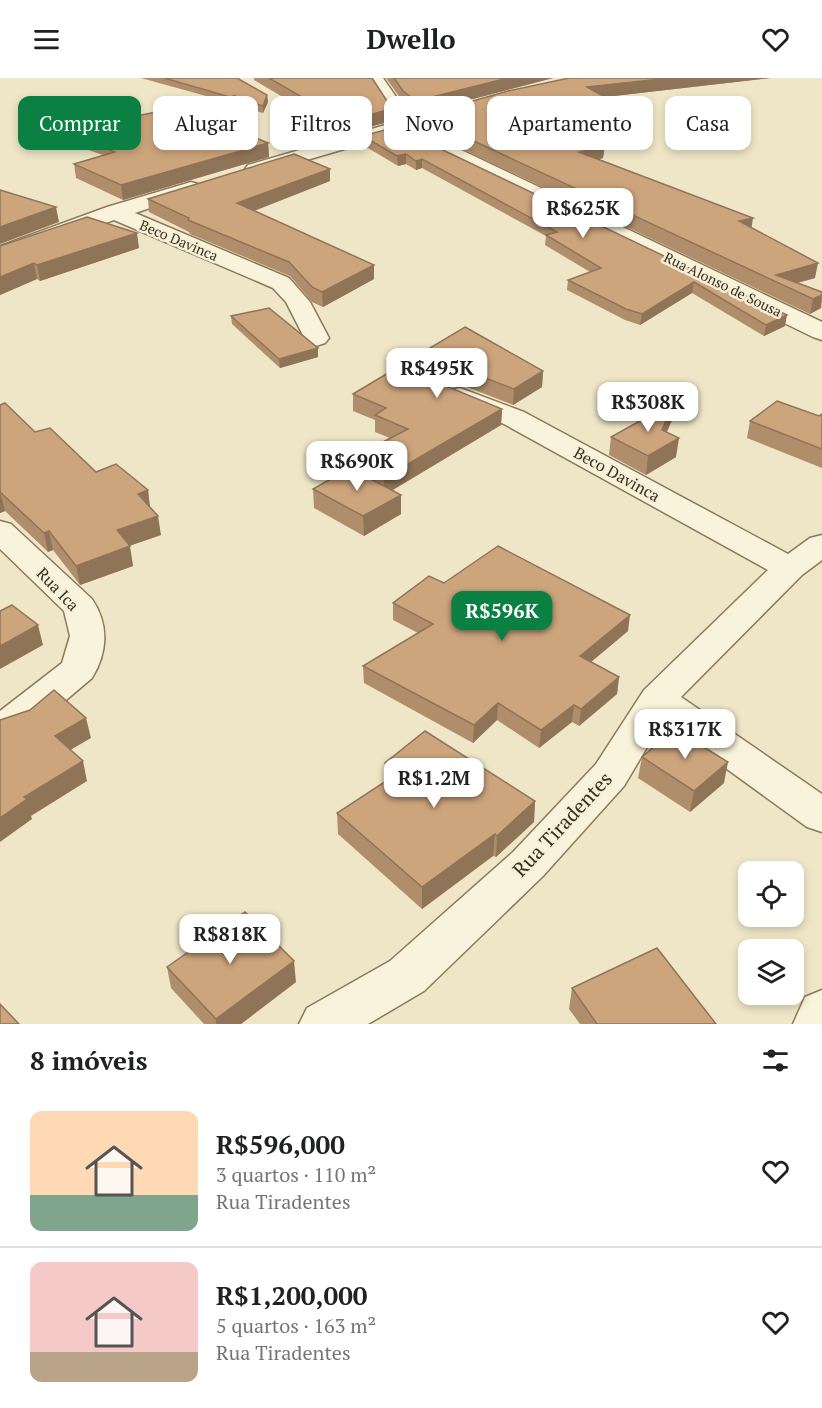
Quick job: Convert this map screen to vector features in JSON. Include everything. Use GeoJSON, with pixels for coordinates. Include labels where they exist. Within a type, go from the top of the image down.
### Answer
{"type":"FeatureCollection","features":[{"type":"Feature","properties":{"kind":"street","name":"Rua Alonso de Sousa"},"geometry":{"type":"LineString","coordinates":[[375,78],[387,96]]}},
{"type":"Feature","properties":{"kind":"street"},"geometry":{"type":"LineString","coordinates":[[475,104],[483,102]]}},
{"type":"Feature","properties":{"kind":"street"},"geometry":{"type":"LineString","coordinates":[[241,173],[384,131]]}},
{"type":"Feature","properties":{"kind":"street","name":"Rua Alonso de Sousa"},"geometry":{"type":"LineString","coordinates":[[455,150],[822,332]]}},
{"type":"Feature","properties":{"kind":"street"},"geometry":{"type":"LineString","coordinates":[[0,254],[115,212],[207,184]]}},
{"type":"Feature","properties":{"kind":"street","name":"Beco Davinca"},"geometry":{"type":"LineString","coordinates":[[115,212],[281,283],[293,292],[316,338]]}},
{"type":"Feature","properties":{"kind":"street","name":"Beco Davinca"},"geometry":{"type":"LineString","coordinates":[[440,387],[514,418],[790,568]]}},
{"type":"Feature","properties":{"kind":"street","name":"Rua Ica"},"geometry":{"type":"LineString","coordinates":[[0,531],[80,607],[88,636],[79,669],[19,718],[0,726]]}},
{"type":"Feature","properties":{"kind":"street","name":"Rua Tiradentes"},"geometry":{"type":"LineString","coordinates":[[324,1024],[407,976],[528,864],[609,775],[657,699],[790,568],[822,544]]}},
{"type":"Feature","properties":{"kind":"street"},"geometry":{"type":"LineString","coordinates":[[657,699],[822,816]]}},
{"type":"Feature","properties":{"kind":"street"},"geometry":{"type":"LineString","coordinates":[[818,1024],[822,1012]]}},
{"type":"Feature","properties":{"kind":"building"},"geometry":{"type":"Polygon","coordinates":[[[164,78],[237,78],[267,95],[263,106],[258,105],[258,96],[227,96],[164,78]]]}},
{"type":"Feature","properties":{"kind":"building"},"geometry":{"type":"Polygon","coordinates":[[[269,78],[372,78],[384,96],[384,111],[372,114],[372,96],[300,96],[269,78]]]}},
{"type":"Feature","properties":{"kind":"building"},"geometry":{"type":"Polygon","coordinates":[[[394,78],[508,78],[436,96],[410,96],[394,78]]]}},
{"type":"Feature","properties":{"kind":"building"},"geometry":{"type":"Polygon","coordinates":[[[569,78],[670,78],[587,87],[603,96],[490,96],[569,78]]]}},
{"type":"Feature","properties":{"kind":"building"},"geometry":{"type":"Polygon","coordinates":[[[487,97],[487,147],[475,142],[475,100],[487,97]]]}},
{"type":"Feature","properties":{"kind":"building"},"geometry":{"type":"Polygon","coordinates":[[[153,113],[153,150],[244,150],[121,185],[74,164],[115,152],[110,150],[141,150],[141,115],[153,113]]]}},
{"type":"Feature","properties":{"kind":"building"},"geometry":{"type":"Polygon","coordinates":[[[384,130],[384,148],[372,141],[372,133],[384,130]]]}},
{"type":"Feature","properties":{"kind":"building"},"geometry":{"type":"Polygon","coordinates":[[[258,139],[268,143],[258,146],[258,139]]]}},
{"type":"Feature","properties":{"kind":"building"},"geometry":{"type":"Polygon","coordinates":[[[387,150],[443,150],[787,315],[766,325],[694,282],[642,314],[626,309],[568,280],[601,268],[546,235],[557,232],[422,159],[416,161],[406,154],[397,156],[387,150]]]}},
{"type":"Feature","properties":{"kind":"building"},"geometry":{"type":"Polygon","coordinates":[[[493,150],[586,150],[579,152],[753,218],[739,221],[818,263],[776,275],[822,292],[822,295],[813,299],[493,150]]]}},
{"type":"Feature","properties":{"kind":"building"},"geometry":{"type":"Polygon","coordinates":[[[294,154],[330,169],[237,203],[374,265],[322,292],[312,287],[289,262],[188,220],[189,218],[148,199],[294,154]]]}},
{"type":"Feature","properties":{"kind":"building"},"geometry":{"type":"Polygon","coordinates":[[[0,190],[56,207],[0,227],[0,190]]]}},
{"type":"Feature","properties":{"kind":"building"},"geometry":{"type":"Polygon","coordinates":[[[87,217],[137,233],[37,265],[34,263],[0,277],[0,246],[87,217]]]}},
{"type":"Feature","properties":{"kind":"building"},"geometry":{"type":"Polygon","coordinates":[[[269,308],[318,348],[279,359],[231,316],[269,308]]]}},
{"type":"Feature","properties":{"kind":"building"},"geometry":{"type":"Polygon","coordinates":[[[465,327],[543,371],[514,389],[441,361],[430,363],[424,369],[429,379],[502,409],[384,478],[350,459],[408,429],[375,415],[386,408],[353,394],[465,327]]]}},
{"type":"Feature","properties":{"kind":"building"},"geometry":{"type":"Polygon","coordinates":[[[777,401],[819,416],[822,414],[822,449],[750,421],[777,401]]]}},
{"type":"Feature","properties":{"kind":"building"},"geometry":{"type":"Polygon","coordinates":[[[674,402],[662,430],[679,438],[648,456],[611,437],[674,402]]]}},
{"type":"Feature","properties":{"kind":"building"},"geometry":{"type":"Polygon","coordinates":[[[5,403],[35,432],[50,428],[96,472],[116,464],[148,490],[138,494],[158,516],[117,530],[130,546],[76,566],[49,531],[44,533],[0,492],[0,405],[5,403]]]}},
{"type":"Feature","properties":{"kind":"building"},"geometry":{"type":"Polygon","coordinates":[[[350,468],[401,495],[363,516],[313,489],[350,468]]]}},
{"type":"Feature","properties":{"kind":"building"},"geometry":{"type":"Polygon","coordinates":[[[498,546],[630,615],[580,656],[619,677],[581,709],[574,705],[541,730],[498,703],[474,725],[363,666],[433,624],[393,603],[429,576],[444,583],[498,546]]]}},
{"type":"Feature","properties":{"kind":"building"},"geometry":{"type":"Polygon","coordinates":[[[12,605],[38,625],[0,646],[0,611],[12,605]]]}},
{"type":"Feature","properties":{"kind":"building"},"geometry":{"type":"Polygon","coordinates":[[[54,690],[86,718],[55,736],[83,761],[24,797],[27,799],[0,818],[0,720],[30,710],[54,690]]]}},
{"type":"Feature","properties":{"kind":"building"},"geometry":{"type":"Polygon","coordinates":[[[675,729],[728,762],[694,791],[642,757],[675,729]]]}},
{"type":"Feature","properties":{"kind":"building"},"geometry":{"type":"Polygon","coordinates":[[[425,731],[535,801],[497,836],[495,834],[422,887],[337,813],[400,772],[385,763],[425,731]]]}},
{"type":"Feature","properties":{"kind":"building"},"geometry":{"type":"Polygon","coordinates":[[[245,912],[294,961],[216,1019],[167,967],[245,912]]]}},
{"type":"Feature","properties":{"kind":"building"},"geometry":{"type":"Polygon","coordinates":[[[657,948],[716,1024],[597,1024],[572,988],[657,948]]]}},
{"type":"Feature","properties":{"kind":"building"},"geometry":{"type":"Polygon","coordinates":[[[0,1004],[19,1024],[0,1024],[0,1004]]]}}]}
